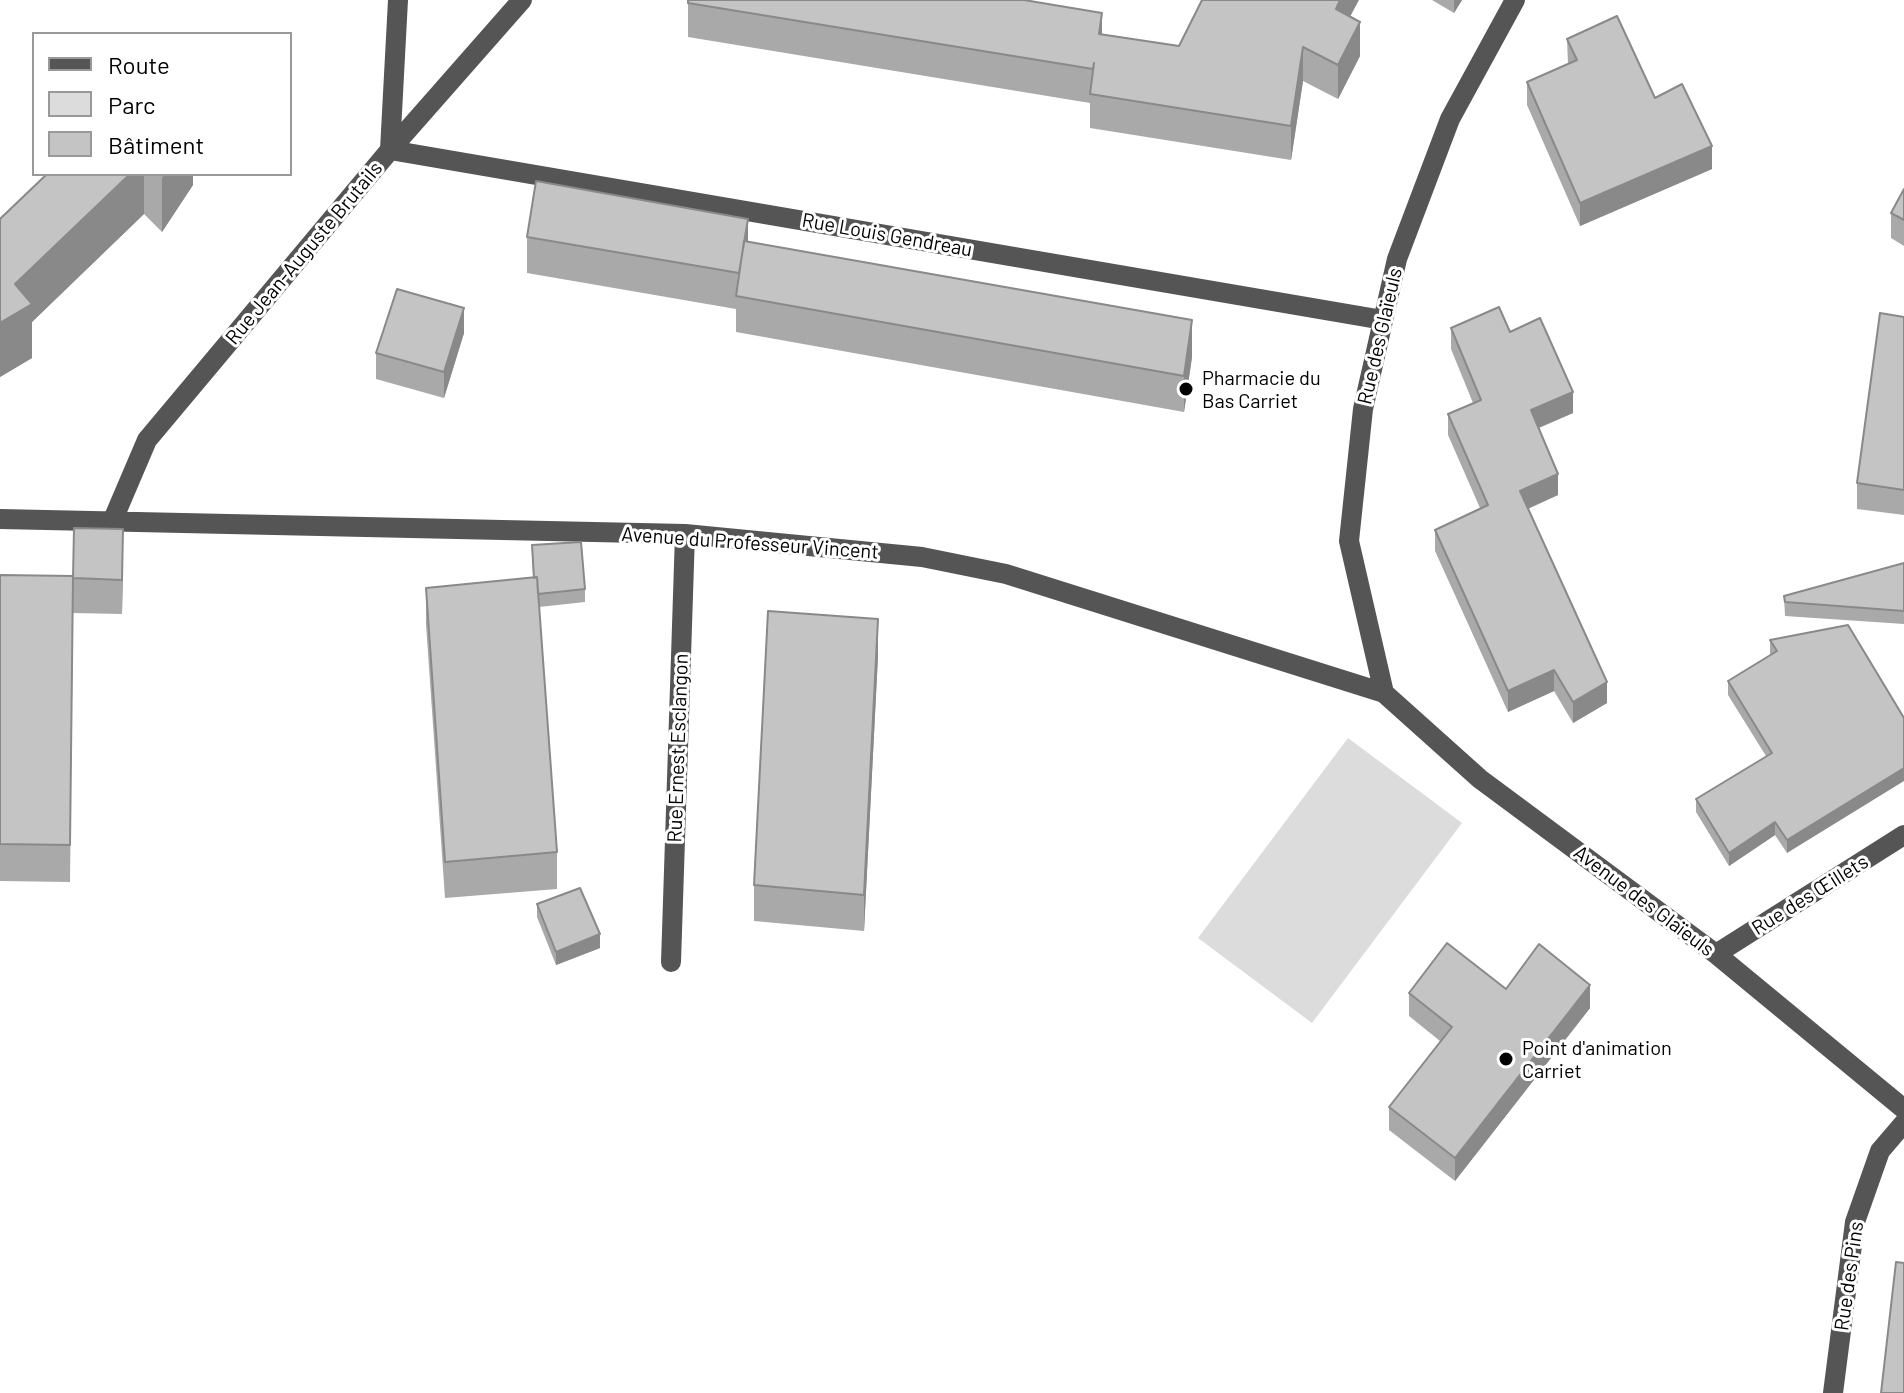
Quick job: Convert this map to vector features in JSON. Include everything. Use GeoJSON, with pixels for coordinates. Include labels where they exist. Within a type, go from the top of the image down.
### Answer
{"type":"FeatureCollection","features":[{"type":"Feature","properties":{"kind":"street"},"geometry":{"type":"LineString","coordinates":[[390,150],[398,0]]}},
{"type":"Feature","properties":{"kind":"street","name":"Rue Jean-Auguste Brutails"},"geometry":{"type":"LineString","coordinates":[[112,522],[147,440],[390,150],[522,0]]}},
{"type":"Feature","properties":{"kind":"street","name":"Rue des Glaïeuls"},"geometry":{"type":"LineString","coordinates":[[1384,693],[1349,541],[1363,409],[1397,259],[1450,119],[1515,0]]}},
{"type":"Feature","properties":{"kind":"street","name":"Rue Louis Gendreau"},"geometry":{"type":"LineString","coordinates":[[390,150],[1383,320]]}},
{"type":"Feature","properties":{"kind":"street","name":"Avenue du Professeur Vincent"},"geometry":{"type":"LineString","coordinates":[[0,519],[685,534],[922,557],[1006,574],[1384,693]]}},
{"type":"Feature","properties":{"kind":"street","name":"Rue Ernest Esclangon"},"geometry":{"type":"LineString","coordinates":[[671,962],[685,534]]}},
{"type":"Feature","properties":{"kind":"street","name":"Avenue des Glaïeuls"},"geometry":{"type":"LineString","coordinates":[[1384,693],[1480,779],[1716,954],[1904,1109]]}},
{"type":"Feature","properties":{"kind":"street","name":"Rue des Œillets"},"geometry":{"type":"LineString","coordinates":[[1716,954],[1904,835]]}},
{"type":"Feature","properties":{"kind":"street","name":"Rue des Pins"},"geometry":{"type":"LineString","coordinates":[[1833,1393],[1855,1222],[1880,1151],[1904,1123]]}},
{"type":"Feature","properties":{"kind":"green space"},"geometry":{"type":"Polygon","coordinates":[[[1348,738],[1462,823],[1312,1023],[1198,938],[1348,738]]]}},
{"type":"Feature","properties":{"kind":"building"},"geometry":{"type":"Polygon","coordinates":[[[688,0],[1024,0],[1102,13],[1099,34],[1179,46],[1202,0],[1340,0],[1336,9],[1360,22],[1338,65],[1303,47],[1291,126],[1090,94],[1094,63],[1093,69],[688,3],[688,0]]]}},
{"type":"Feature","properties":{"kind":"building"},"geometry":{"type":"Polygon","coordinates":[[[1617,16],[1655,98],[1682,84],[1712,146],[1580,203],[1527,82],[1577,60],[1567,39],[1617,16]]]}},
{"type":"Feature","properties":{"kind":"building"},"geometry":{"type":"Polygon","coordinates":[[[45,176],[128,176],[15,284],[32,304],[0,323],[0,219],[45,176]]]}},
{"type":"Feature","properties":{"kind":"building"},"geometry":{"type":"Polygon","coordinates":[[[536,181],[748,219],[739,273],[527,237],[536,181]]]}},
{"type":"Feature","properties":{"kind":"building"},"geometry":{"type":"Polygon","coordinates":[[[1904,189],[1904,220],[1891,213],[1904,189]]]}},
{"type":"Feature","properties":{"kind":"building"},"geometry":{"type":"Polygon","coordinates":[[[744,241],[1192,320],[1184,376],[736,296],[744,241]]]}},
{"type":"Feature","properties":{"kind":"building"},"geometry":{"type":"Polygon","coordinates":[[[397,289],[464,308],[444,372],[376,353],[397,289]]]}},
{"type":"Feature","properties":{"kind":"building"},"geometry":{"type":"Polygon","coordinates":[[[1499,307],[1510,332],[1540,318],[1573,392],[1531,410],[1558,474],[1520,491],[1607,682],[1573,702],[1554,670],[1508,691],[1435,530],[1488,505],[1448,414],[1481,400],[1451,328],[1499,307]]]}},
{"type":"Feature","properties":{"kind":"building"},"geometry":{"type":"Polygon","coordinates":[[[1880,313],[1904,317],[1904,490],[1857,483],[1880,313]]]}},
{"type":"Feature","properties":{"kind":"building"},"geometry":{"type":"Polygon","coordinates":[[[74,528],[123,529],[122,580],[73,578],[74,528]]]}},
{"type":"Feature","properties":{"kind":"building"},"geometry":{"type":"Polygon","coordinates":[[[581,542],[585,589],[538,594],[532,545],[581,542]]]}},
{"type":"Feature","properties":{"kind":"building"},"geometry":{"type":"Polygon","coordinates":[[[1904,563],[1904,611],[1785,602],[1784,596],[1904,563]]]}},
{"type":"Feature","properties":{"kind":"building"},"geometry":{"type":"Polygon","coordinates":[[[0,575],[73,576],[70,845],[0,844],[0,575]]]}},
{"type":"Feature","properties":{"kind":"building"},"geometry":{"type":"Polygon","coordinates":[[[537,577],[557,852],[445,862],[426,588],[537,577]]]}},
{"type":"Feature","properties":{"kind":"building"},"geometry":{"type":"Polygon","coordinates":[[[768,611],[878,619],[864,895],[754,885],[768,611]]]}},
{"type":"Feature","properties":{"kind":"building"},"geometry":{"type":"Polygon","coordinates":[[[1848,625],[1904,718],[1904,768],[1787,840],[1775,822],[1729,853],[1696,799],[1772,753],[1728,681],[1777,651],[1770,640],[1848,625]]]}},
{"type":"Feature","properties":{"kind":"building"},"geometry":{"type":"Polygon","coordinates":[[[580,888],[600,934],[556,952],[537,904],[580,888]]]}},
{"type":"Feature","properties":{"kind":"building"},"geometry":{"type":"Polygon","coordinates":[[[1447,943],[1506,989],[1539,944],[1590,985],[1455,1158],[1389,1107],[1452,1027],[1409,993],[1447,943]]]}},
{"type":"Feature","properties":{"kind":"building"},"geometry":{"type":"Polygon","coordinates":[[[1896,1262],[1904,1263],[1904,1393],[1881,1393],[1896,1262]]]}},
{"type":"Feature","properties":{"kind":"place","name":"Pharmacie du Bas Carriet"},"geometry":{"type":"Point","coordinates":[1186,389]}},
{"type":"Feature","properties":{"kind":"place","name":"Point d'animation Carriet"},"geometry":{"type":"Point","coordinates":[1506,1059]}}]}
